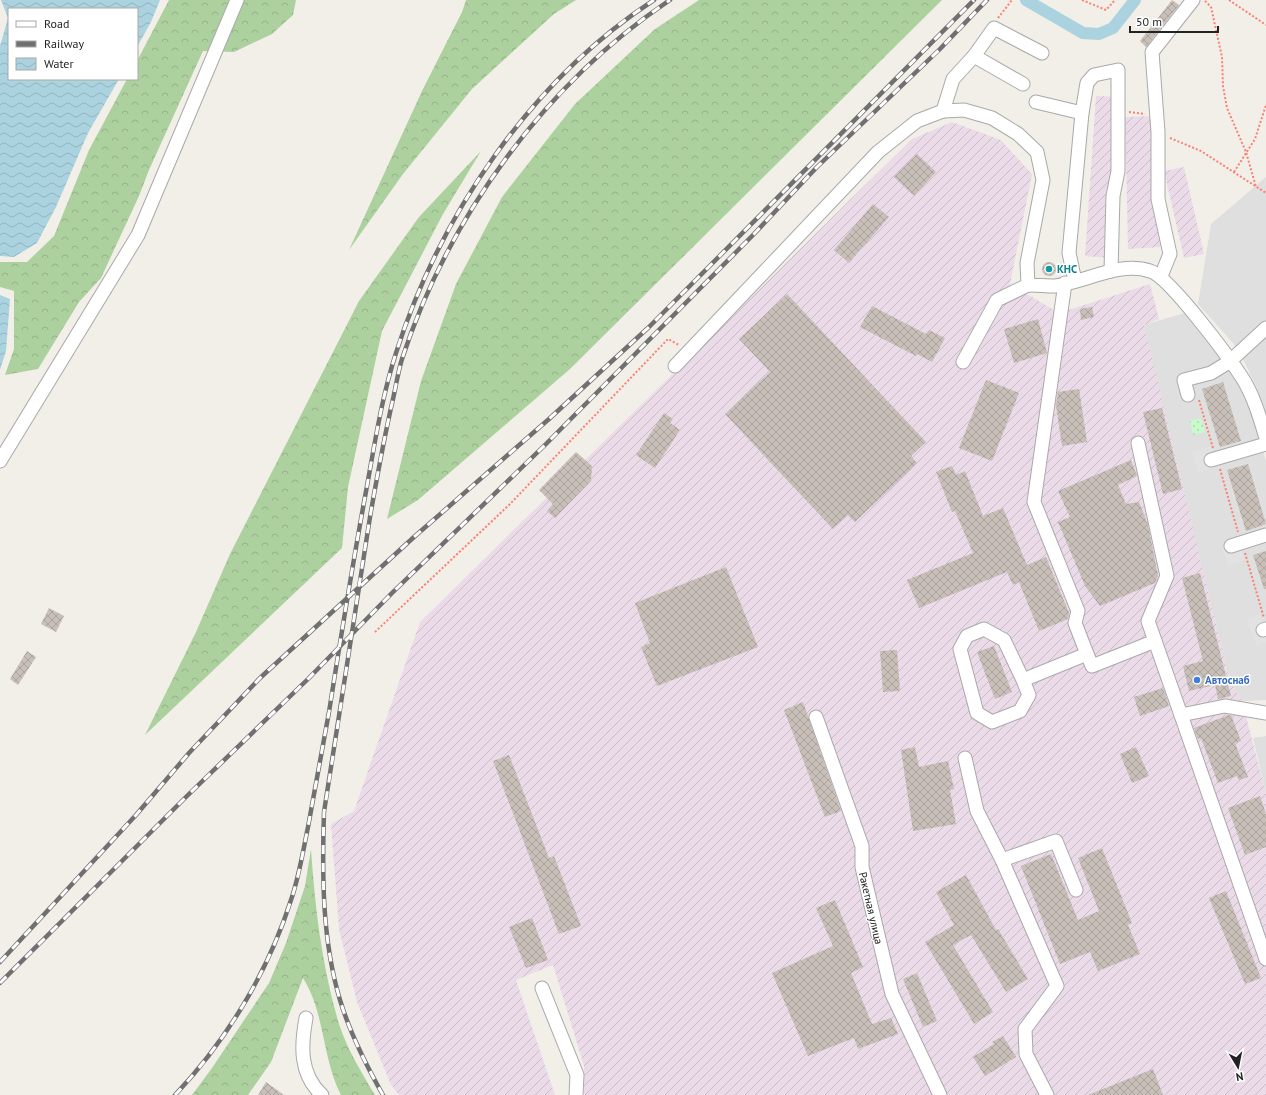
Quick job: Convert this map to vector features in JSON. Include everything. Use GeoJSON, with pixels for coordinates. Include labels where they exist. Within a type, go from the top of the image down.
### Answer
{"type":"FeatureCollection","features":[{"type":"Feature","properties":{"kind":"street"},"geometry":{"type":"LineString","coordinates":[[0,461],[138,235],[237,0]]}},
{"type":"Feature","properties":{"kind":"street"},"geometry":{"type":"LineString","coordinates":[[1161,276],[1170,254],[1158,199],[1158,132],[1152,52],[1193,0]]}},
{"type":"Feature","properties":{"kind":"street"},"geometry":{"type":"LineString","coordinates":[[943,111],[953,79],[974,56],[994,28],[1042,53]]}},
{"type":"Feature","properties":{"kind":"street"},"geometry":{"type":"LineString","coordinates":[[974,56],[1023,84]]}},
{"type":"Feature","properties":{"kind":"street"},"geometry":{"type":"LineString","coordinates":[[1112,271],[1113,196],[1118,171],[1118,70],[1094,75],[1087,83],[1082,113],[1069,253],[1070,282],[1034,502],[1078,611],[1075,623],[1092,666],[1155,642]]}},
{"type":"Feature","properties":{"kind":"street"},"geometry":{"type":"LineString","coordinates":[[1036,102],[1082,113]]}},
{"type":"Feature","properties":{"kind":"street"},"geometry":{"type":"LineString","coordinates":[[675,366],[878,152],[917,121],[943,111],[964,110],[992,118],[1018,134],[1037,152],[1043,180],[1027,263],[1028,285]]}},
{"type":"Feature","properties":{"kind":"street"},"geometry":{"type":"LineString","coordinates":[[963,362],[997,300],[1028,285],[1055,286],[1112,271],[1131,269],[1150,271],[1161,276],[1190,309],[1242,379],[1251,395],[1266,438]]}},
{"type":"Feature","properties":{"kind":"street"},"geometry":{"type":"LineString","coordinates":[[1188,395],[1184,380],[1211,373],[1229,362],[1266,328]]}},
{"type":"Feature","properties":{"kind":"street"},"geometry":{"type":"LineString","coordinates":[[1138,443],[1167,576],[1148,621],[1266,959]]}},
{"type":"Feature","properties":{"kind":"street"},"geometry":{"type":"LineString","coordinates":[[1214,459],[1266,444]]}},
{"type":"Feature","properties":{"kind":"street"},"geometry":{"type":"LineString","coordinates":[[1236,545],[1266,535]]}},
{"type":"Feature","properties":{"kind":"street"},"geometry":{"type":"LineString","coordinates":[[984,628],[1004,640],[1023,680],[1029,695],[1020,711],[992,722],[977,713],[960,649],[967,636],[984,628]]}},
{"type":"Feature","properties":{"kind":"street"},"geometry":{"type":"LineString","coordinates":[[1023,680],[1087,654]]}},
{"type":"Feature","properties":{"kind":"street"},"geometry":{"type":"LineString","coordinates":[[1180,715],[1225,706],[1266,713]]}},
{"type":"Feature","properties":{"kind":"street","name":"Ракетная улица"},"geometry":{"type":"LineString","coordinates":[[816,717],[862,846],[862,867],[892,994],[940,1095]]}},
{"type":"Feature","properties":{"kind":"street"},"geometry":{"type":"LineString","coordinates":[[965,758],[977,812],[1002,860],[1057,986],[1025,1029],[1026,1054],[1048,1095]]}},
{"type":"Feature","properties":{"kind":"street"},"geometry":{"type":"LineString","coordinates":[[1002,860],[1056,841],[1076,890]]}},
{"type":"Feature","properties":{"kind":"street"},"geometry":{"type":"LineString","coordinates":[[542,988],[577,1075],[576,1095]]}},
{"type":"Feature","properties":{"kind":"street"},"geometry":{"type":"LineString","coordinates":[[306,1018],[302,1037],[303,1066],[322,1095]]}},
{"type":"Feature","properties":{"kind":"path"},"geometry":{"type":"LineString","coordinates":[[994,28],[1000,15],[1012,0]]}},
{"type":"Feature","properties":{"kind":"path"},"geometry":{"type":"LineString","coordinates":[[1082,0],[1106,10],[1115,0]]}},
{"type":"Feature","properties":{"kind":"path"},"geometry":{"type":"LineString","coordinates":[[1204,0],[1211,7],[1222,57],[1223,86],[1227,108],[1246,152],[1256,187]]}},
{"type":"Feature","properties":{"kind":"path"},"geometry":{"type":"LineString","coordinates":[[1229,0],[1266,25]]}},
{"type":"Feature","properties":{"kind":"path"},"geometry":{"type":"LineString","coordinates":[[1234,172],[1255,139],[1266,104]]}},
{"type":"Feature","properties":{"kind":"path"},"geometry":{"type":"LineString","coordinates":[[1118,111],[1157,116]]}},
{"type":"Feature","properties":{"kind":"path"},"geometry":{"type":"LineString","coordinates":[[1158,132],[1201,151],[1266,193]]}},
{"type":"Feature","properties":{"kind":"path"},"geometry":{"type":"LineString","coordinates":[[375,632],[510,504],[668,339],[689,350]]}},
{"type":"Feature","properties":{"kind":"path"},"geometry":{"type":"LineString","coordinates":[[1193,378],[1236,545],[1265,628]]}},
{"type":"Feature","properties":{"kind":"shaded area"},"geometry":{"type":"Polygon","coordinates":[[[1096,96],[1121,97],[1109,258],[1085,256],[1096,96]]]}},
{"type":"Feature","properties":{"kind":"shaded area"},"geometry":{"type":"Polygon","coordinates":[[[1158,116],[1162,247],[1128,249],[1125,117],[1158,116]]]}},
{"type":"Feature","properties":{"kind":"shaded area"},"geometry":{"type":"Polygon","coordinates":[[[952,122],[1001,140],[1032,174],[1010,284],[1059,313],[1150,284],[1159,319],[1144,325],[1230,683],[1242,701],[1266,794],[1266,1095],[584,1095],[584,1066],[553,965],[516,980],[555,1095],[399,1095],[391,1085],[357,1002],[339,929],[331,824],[354,811],[420,622],[912,139],[952,122]]]}},
{"type":"Feature","properties":{"kind":"shaded area"},"geometry":{"type":"Polygon","coordinates":[[[1184,167],[1204,254],[1184,258],[1164,171],[1184,167]]]}},
{"type":"Feature","properties":{"kind":"shaded area"},"geometry":{"type":"Polygon","coordinates":[[[1266,177],[1266,422],[1256,386],[1244,361],[1233,343],[1198,304],[1211,224],[1266,177]]]}},
{"type":"Feature","properties":{"kind":"shaded area"},"geometry":{"type":"Polygon","coordinates":[[[1185,313],[1238,381],[1247,399],[1266,461],[1266,700],[1242,701],[1230,683],[1143,325],[1185,313]]]}},
{"type":"Feature","properties":{"kind":"shaded area"},"geometry":{"type":"Polygon","coordinates":[[[1211,446],[1217,467],[1198,473],[1192,452],[1211,446]]]}},
{"type":"Feature","properties":{"kind":"shaded area"},"geometry":{"type":"Polygon","coordinates":[[[1238,541],[1245,560],[1228,566],[1222,547],[1238,541]]]}},
{"type":"Feature","properties":{"kind":"shaded area"},"geometry":{"type":"Polygon","coordinates":[[[1260,614],[1266,634],[1266,642],[1257,646],[1247,619],[1260,614]]]}},
{"type":"Feature","properties":{"kind":"shaded area"},"geometry":{"type":"Polygon","coordinates":[[[1266,736],[1266,794],[1253,738],[1266,736]]]}},
{"type":"Feature","properties":{"kind":"green space"},"geometry":{"type":"Polygon","coordinates":[[[169,0],[296,0],[293,15],[272,34],[234,52],[203,51],[101,278],[79,302],[38,369],[5,375],[14,349],[14,291],[0,287],[0,262],[27,262],[54,236],[89,150],[126,80],[138,80],[138,59],[169,0]]]}},
{"type":"Feature","properties":{"kind":"green space"},"geometry":{"type":"Polygon","coordinates":[[[466,0],[576,0],[554,14],[472,89],[403,174],[349,250],[422,91],[462,12],[466,0]]]}},
{"type":"Feature","properties":{"kind":"green space"},"geometry":{"type":"Polygon","coordinates":[[[699,0],[942,0],[570,369],[418,500],[387,519],[421,381],[456,284],[502,197],[575,104],[655,29],[699,0]]]}},
{"type":"Feature","properties":{"kind":"green space"},"geometry":{"type":"Polygon","coordinates":[[[481,151],[443,214],[382,331],[348,487],[342,548],[145,735],[196,632],[230,554],[359,301],[419,217],[481,151]]]}},
{"type":"Feature","properties":{"kind":"green space"},"geometry":{"type":"Polygon","coordinates":[[[1201,418],[1205,432],[1193,435],[1190,421],[1201,418]]]}},
{"type":"Feature","properties":{"kind":"green space"},"geometry":{"type":"Polygon","coordinates":[[[311,849],[320,937],[333,1003],[346,1043],[375,1095],[341,1095],[330,1066],[316,1006],[303,978],[271,1062],[248,1095],[192,1095],[269,983],[286,943],[305,886],[311,849]]]}},
{"type":"Feature","properties":{"kind":"water"},"geometry":{"type":"Polygon","coordinates":[[[1,0],[160,0],[151,22],[138,45],[138,8],[8,8],[8,18],[1,0]]]}},
{"type":"Feature","properties":{"kind":"water"},"geometry":{"type":"Polygon","coordinates":[[[8,18],[8,80],[118,80],[88,133],[56,207],[37,243],[14,257],[0,256],[0,46],[8,18]]]}},
{"type":"Feature","properties":{"kind":"water"},"geometry":{"type":"Polygon","coordinates":[[[0,295],[10,299],[6,351],[0,370],[0,295]]]}},
{"type":"Feature","properties":{"kind":"building"},"geometry":{"type":"Polygon","coordinates":[[[1172,0],[1179,5],[1146,47],[1140,41],[1172,0]]]}},
{"type":"Feature","properties":{"kind":"building"},"geometry":{"type":"Polygon","coordinates":[[[917,154],[936,172],[914,196],[894,177],[917,154]]]}},
{"type":"Feature","properties":{"kind":"building"},"geometry":{"type":"Polygon","coordinates":[[[873,204],[889,217],[849,263],[834,250],[873,204]]]}},
{"type":"Feature","properties":{"kind":"building","name":"КНС"},"geometry":{"type":"Polygon","coordinates":[[[1049,262],[1054,264],[1056,269],[1054,274],[1049,276],[1044,274],[1042,269],[1044,264],[1049,262]]]}},
{"type":"Feature","properties":{"kind":"building"},"geometry":{"type":"Polygon","coordinates":[[[787,294],[926,442],[911,456],[917,463],[855,522],[848,515],[833,529],[725,414],[770,372],[739,339],[787,294]]]}},
{"type":"Feature","properties":{"kind":"building"},"geometry":{"type":"Polygon","coordinates":[[[872,306],[926,334],[929,330],[945,338],[932,362],[917,354],[916,356],[860,327],[872,306]]]}},
{"type":"Feature","properties":{"kind":"building"},"geometry":{"type":"Polygon","coordinates":[[[1092,307],[1094,317],[1081,320],[1080,309],[1092,307]]]}},
{"type":"Feature","properties":{"kind":"building"},"geometry":{"type":"Polygon","coordinates":[[[1038,319],[1047,353],[1014,363],[1004,329],[1038,319]]]}},
{"type":"Feature","properties":{"kind":"building"},"geometry":{"type":"Polygon","coordinates":[[[986,380],[1019,393],[992,461],[959,448],[986,380]]]}},
{"type":"Feature","properties":{"kind":"building"},"geometry":{"type":"Polygon","coordinates":[[[1223,382],[1241,441],[1220,447],[1202,389],[1223,382]]]}},
{"type":"Feature","properties":{"kind":"building"},"geometry":{"type":"Polygon","coordinates":[[[1079,389],[1087,442],[1062,446],[1056,405],[1058,392],[1079,389]]]}},
{"type":"Feature","properties":{"kind":"building"},"geometry":{"type":"Polygon","coordinates":[[[1162,408],[1182,489],[1163,494],[1143,412],[1162,408]]]}},
{"type":"Feature","properties":{"kind":"building"},"geometry":{"type":"Polygon","coordinates":[[[664,413],[673,419],[670,423],[680,430],[655,468],[636,455],[664,413]]]}},
{"type":"Feature","properties":{"kind":"building"},"geometry":{"type":"Polygon","coordinates":[[[576,452],[592,466],[591,481],[555,518],[547,511],[553,504],[539,490],[576,452]]]}},
{"type":"Feature","properties":{"kind":"building"},"geometry":{"type":"Polygon","coordinates":[[[1131,460],[1137,476],[1118,485],[1126,504],[1139,502],[1148,525],[1158,576],[1155,583],[1100,606],[1085,586],[1058,522],[1070,517],[1058,491],[1131,460]]]}},
{"type":"Feature","properties":{"kind":"building"},"geometry":{"type":"Polygon","coordinates":[[[1248,464],[1266,524],[1246,531],[1227,470],[1248,464]]]}},
{"type":"Feature","properties":{"kind":"building"},"geometry":{"type":"Polygon","coordinates":[[[952,466],[956,475],[965,471],[983,516],[1003,508],[1027,565],[1046,557],[1069,613],[1068,619],[1039,631],[1019,582],[1013,585],[1007,572],[919,608],[907,580],[973,553],[955,511],[952,512],[936,472],[952,466]]]}},
{"type":"Feature","properties":{"kind":"building"},"geometry":{"type":"Polygon","coordinates":[[[1266,551],[1266,589],[1264,589],[1253,555],[1266,551]]]}},
{"type":"Feature","properties":{"kind":"building"},"geometry":{"type":"Polygon","coordinates":[[[726,567],[758,647],[657,686],[641,647],[650,643],[635,603],[726,567]]]}},
{"type":"Feature","properties":{"kind":"building"},"geometry":{"type":"Polygon","coordinates":[[[1200,573],[1231,696],[1218,699],[1215,685],[1189,691],[1183,666],[1203,661],[1182,578],[1200,573]]]}},
{"type":"Feature","properties":{"kind":"building"},"geometry":{"type":"Polygon","coordinates":[[[49,608],[64,616],[56,632],[41,624],[49,608]]]}},
{"type":"Feature","properties":{"kind":"building"},"geometry":{"type":"Polygon","coordinates":[[[994,646],[1012,692],[995,699],[977,652],[994,646]]]}},
{"type":"Feature","properties":{"kind":"building"},"geometry":{"type":"Polygon","coordinates":[[[897,650],[900,691],[883,692],[880,651],[897,650]]]}},
{"type":"Feature","properties":{"kind":"building"},"geometry":{"type":"Polygon","coordinates":[[[27,651],[36,657],[18,685],[10,679],[27,651]]]}},
{"type":"Feature","properties":{"kind":"building"},"geometry":{"type":"Polygon","coordinates":[[[1163,688],[1169,706],[1140,716],[1134,697],[1163,688]]]}},
{"type":"Feature","properties":{"kind":"building"},"geometry":{"type":"Polygon","coordinates":[[[803,702],[841,811],[825,817],[784,710],[803,702]]]}},
{"type":"Feature","properties":{"kind":"building"},"geometry":{"type":"Polygon","coordinates":[[[1231,715],[1241,741],[1235,743],[1248,777],[1239,780],[1237,776],[1218,783],[1201,738],[1198,739],[1194,728],[1231,715]]]}},
{"type":"Feature","properties":{"kind":"building"},"geometry":{"type":"Polygon","coordinates":[[[915,747],[919,767],[948,761],[954,789],[950,790],[956,824],[913,831],[901,750],[915,747]]]}},
{"type":"Feature","properties":{"kind":"building"},"geometry":{"type":"Polygon","coordinates":[[[1136,747],[1149,776],[1132,783],[1120,754],[1136,747]]]}},
{"type":"Feature","properties":{"kind":"building"},"geometry":{"type":"Polygon","coordinates":[[[509,755],[549,858],[554,856],[581,926],[559,934],[493,761],[509,755]]]}},
{"type":"Feature","properties":{"kind":"building"},"geometry":{"type":"Polygon","coordinates":[[[1260,796],[1266,814],[1266,847],[1245,855],[1228,808],[1260,796]]]}},
{"type":"Feature","properties":{"kind":"building"},"geometry":{"type":"Polygon","coordinates":[[[1102,848],[1132,923],[1128,925],[1140,954],[1098,971],[1090,952],[1060,964],[1021,866],[1051,854],[1078,920],[1099,911],[1078,858],[1102,848]]]}},
{"type":"Feature","properties":{"kind":"building"},"geometry":{"type":"Polygon","coordinates":[[[966,875],[996,930],[998,929],[1028,979],[1006,992],[971,935],[953,945],[993,1012],[974,1024],[925,942],[954,925],[936,892],[966,875]]]}},
{"type":"Feature","properties":{"kind":"building"},"geometry":{"type":"Polygon","coordinates":[[[1226,891],[1261,978],[1245,984],[1209,898],[1226,891]]]}},
{"type":"Feature","properties":{"kind":"building"},"geometry":{"type":"Polygon","coordinates":[[[835,900],[863,967],[851,973],[872,1024],[891,1018],[898,1034],[858,1049],[854,1038],[808,1056],[772,973],[833,946],[816,908],[835,900]]]}},
{"type":"Feature","properties":{"kind":"building"},"geometry":{"type":"Polygon","coordinates":[[[532,918],[548,960],[526,968],[509,927],[532,918]]]}},
{"type":"Feature","properties":{"kind":"building"},"geometry":{"type":"Polygon","coordinates":[[[917,973],[937,1021],[923,1027],[903,979],[917,973]]]}},
{"type":"Feature","properties":{"kind":"building"},"geometry":{"type":"Polygon","coordinates":[[[1003,1036],[1016,1057],[985,1076],[973,1057],[994,1044],[992,1042],[1003,1036]]]}},
{"type":"Feature","properties":{"kind":"building"},"geometry":{"type":"Polygon","coordinates":[[[1153,1069],[1163,1095],[1088,1095],[1153,1069]]]}},
{"type":"Feature","properties":{"kind":"building"},"geometry":{"type":"Polygon","coordinates":[[[266,1082],[284,1095],[258,1095],[266,1082]]]}},
{"type":"Feature","properties":{"kind":"waterway"},"geometry":{"type":"LineString","coordinates":[[1026,0],[1083,33],[1099,34],[1113,28],[1135,0]]}},
{"type":"Feature","properties":{"kind":"railway"},"geometry":{"type":"LineString","coordinates":[[175,1095],[212,1051],[244,1004],[258,979],[282,927],[294,891],[301,864],[329,712],[352,570],[379,419],[391,369],[415,301],[438,251],[465,202],[495,155],[530,110],[568,70],[609,32],[654,0]]}},
{"type":"Feature","properties":{"kind":"railway"},"geometry":{"type":"LineString","coordinates":[[383,1095],[354,1037],[344,1012],[334,977],[326,931],[324,907],[323,836],[324,812],[370,517],[402,359],[422,306],[446,254],[474,205],[507,157],[543,113],[582,71],[625,34],[670,0]]}},
{"type":"Feature","properties":{"kind":"railway"},"geometry":{"type":"LineString","coordinates":[[0,962],[136,815],[189,753],[260,678],[414,537],[549,419],[649,327],[974,0]]}},
{"type":"Feature","properties":{"kind":"railway"},"geometry":{"type":"LineString","coordinates":[[0,983],[188,795],[308,679],[392,593],[546,444],[754,234],[817,167],[940,49],[987,0]]}},
{"type":"Feature","properties":{"kind":"place","name":"КНС"},"geometry":{"type":"Point","coordinates":[1049,269]}},
{"type":"Feature","properties":{"kind":"place","name":"Автоснаб"},"geometry":{"type":"Point","coordinates":[1197,680]}}]}
